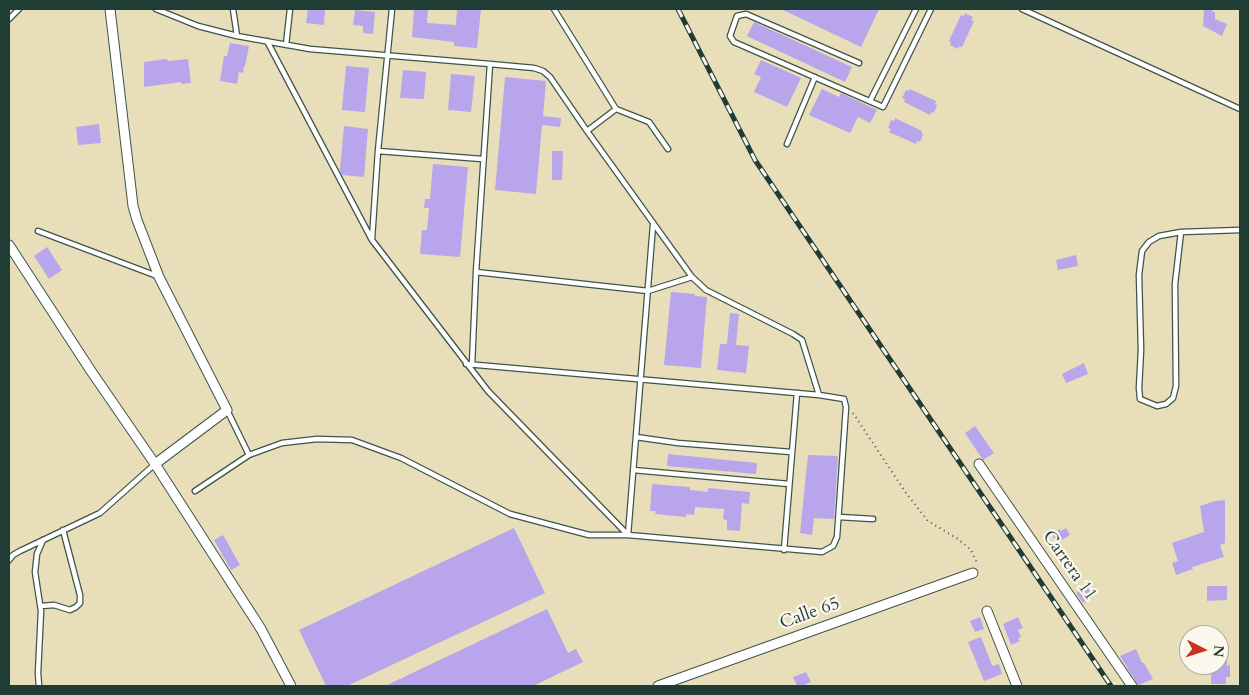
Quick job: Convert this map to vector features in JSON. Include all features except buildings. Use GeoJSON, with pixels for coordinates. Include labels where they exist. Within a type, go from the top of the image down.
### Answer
{"type":"FeatureCollection","features":[{"type":"Feature","properties":{"kind":"street"},"geometry":{"type":"LineString","coordinates":[[110,9],[133,206],[137,220],[159,277],[226,410],[155,464]]}},
{"type":"Feature","properties":{"kind":"street"},"geometry":{"type":"LineString","coordinates":[[9,245],[90,371],[155,464],[261,629],[291,686]]}},
{"type":"Feature","properties":{"kind":"street","name":"Carrera 11"},"geometry":{"type":"LineString","coordinates":[[978,464],[1132,686]]}},
{"type":"Feature","properties":{"kind":"street","name":"Calle 65"},"geometry":{"type":"LineString","coordinates":[[658,686],[973,573]]}},
{"type":"Feature","properties":{"kind":"street"},"geometry":{"type":"LineString","coordinates":[[987,612],[1017,686]]}},
{"type":"Feature","properties":{"kind":"lane"},"geometry":{"type":"LineString","coordinates":[[9,19],[19,9]]}},
{"type":"Feature","properties":{"kind":"lane"},"geometry":{"type":"LineString","coordinates":[[156,9],[198,26],[237,36],[310,49],[534,68],[543,71],[550,77],[653,225],[692,277],[706,290],[802,340],[820,395]]}},
{"type":"Feature","properties":{"kind":"lane"},"geometry":{"type":"LineString","coordinates":[[227,9],[233,10],[237,36]]}},
{"type":"Feature","properties":{"kind":"lane"},"geometry":{"type":"LineString","coordinates":[[286,45],[290,9]]}},
{"type":"Feature","properties":{"kind":"lane"},"geometry":{"type":"LineString","coordinates":[[372,240],[378,151],[392,9]]}},
{"type":"Feature","properties":{"kind":"lane"},"geometry":{"type":"LineString","coordinates":[[554,9],[616,109],[649,122],[668,148]]}},
{"type":"Feature","properties":{"kind":"lane"},"geometry":{"type":"LineString","coordinates":[[870,101],[916,9]]}},
{"type":"Feature","properties":{"kind":"lane"},"geometry":{"type":"LineString","coordinates":[[858,63],[746,14],[737,16],[730,36],[734,42],[883,107],[931,9]]}},
{"type":"Feature","properties":{"kind":"lane"},"geometry":{"type":"LineString","coordinates":[[1022,9],[1240,109]]}},
{"type":"Feature","properties":{"kind":"lane"},"geometry":{"type":"LineString","coordinates":[[267,42],[372,240],[488,391],[628,535]]}},
{"type":"Feature","properties":{"kind":"lane"},"geometry":{"type":"LineString","coordinates":[[472,365],[482,159],[490,64]]}},
{"type":"Feature","properties":{"kind":"lane"},"geometry":{"type":"LineString","coordinates":[[787,144],[815,77]]}},
{"type":"Feature","properties":{"kind":"lane"},"geometry":{"type":"LineString","coordinates":[[587,131],[616,109]]}},
{"type":"Feature","properties":{"kind":"lane"},"geometry":{"type":"LineString","coordinates":[[378,151],[482,159]]}},
{"type":"Feature","properties":{"kind":"lane"},"geometry":{"type":"LineString","coordinates":[[628,535],[653,225]]}},
{"type":"Feature","properties":{"kind":"lane"},"geometry":{"type":"LineString","coordinates":[[1181,232],[1175,284],[1176,386],[1173,398],[1166,404],[1157,406],[1140,399],[1140,267],[1142,251],[1149,242],[1159,236],[1181,232],[1240,230]]}},
{"type":"Feature","properties":{"kind":"lane"},"geometry":{"type":"LineString","coordinates":[[38,231],[159,277]]}},
{"type":"Feature","properties":{"kind":"lane"},"geometry":{"type":"LineString","coordinates":[[476,272],[648,291],[692,277]]}},
{"type":"Feature","properties":{"kind":"lane"},"geometry":{"type":"LineString","coordinates":[[195,491],[249,455],[282,444],[317,439],[352,440],[401,458],[510,514],[589,535],[628,535],[822,552],[833,546],[837,537],[839,517],[846,408],[844,398],[466,364]]}},
{"type":"Feature","properties":{"kind":"lane"},"geometry":{"type":"LineString","coordinates":[[784,550],[797,393]]}},
{"type":"Feature","properties":{"kind":"lane"},"geometry":{"type":"LineString","coordinates":[[226,410],[249,455]]}},
{"type":"Feature","properties":{"kind":"lane"},"geometry":{"type":"LineString","coordinates":[[636,437],[678,443],[791,452]]}},
{"type":"Feature","properties":{"kind":"lane"},"geometry":{"type":"LineString","coordinates":[[9,560],[13,555],[100,514],[155,464]]}},
{"type":"Feature","properties":{"kind":"lane"},"geometry":{"type":"LineString","coordinates":[[633,470],[789,484]]}},
{"type":"Feature","properties":{"kind":"lane"},"geometry":{"type":"LineString","coordinates":[[839,517],[873,519]]}},
{"type":"Feature","properties":{"kind":"lane"},"geometry":{"type":"LineString","coordinates":[[41,606],[54,605],[70,610],[80,602],[80,595],[63,530]]}},
{"type":"Feature","properties":{"kind":"lane"},"geometry":{"type":"LineString","coordinates":[[39,686],[41,606],[35,572],[37,554],[43,540]]}},
{"type":"Feature","properties":{"kind":"path"},"geometry":{"type":"LineString","coordinates":[[844,398],[906,493],[928,521],[958,539],[971,550],[978,565],[978,570],[973,573]]}},
{"type":"Feature","properties":{"kind":"railway"},"geometry":{"type":"LineString","coordinates":[[678,9],[755,160],[1111,686]]}}]}
